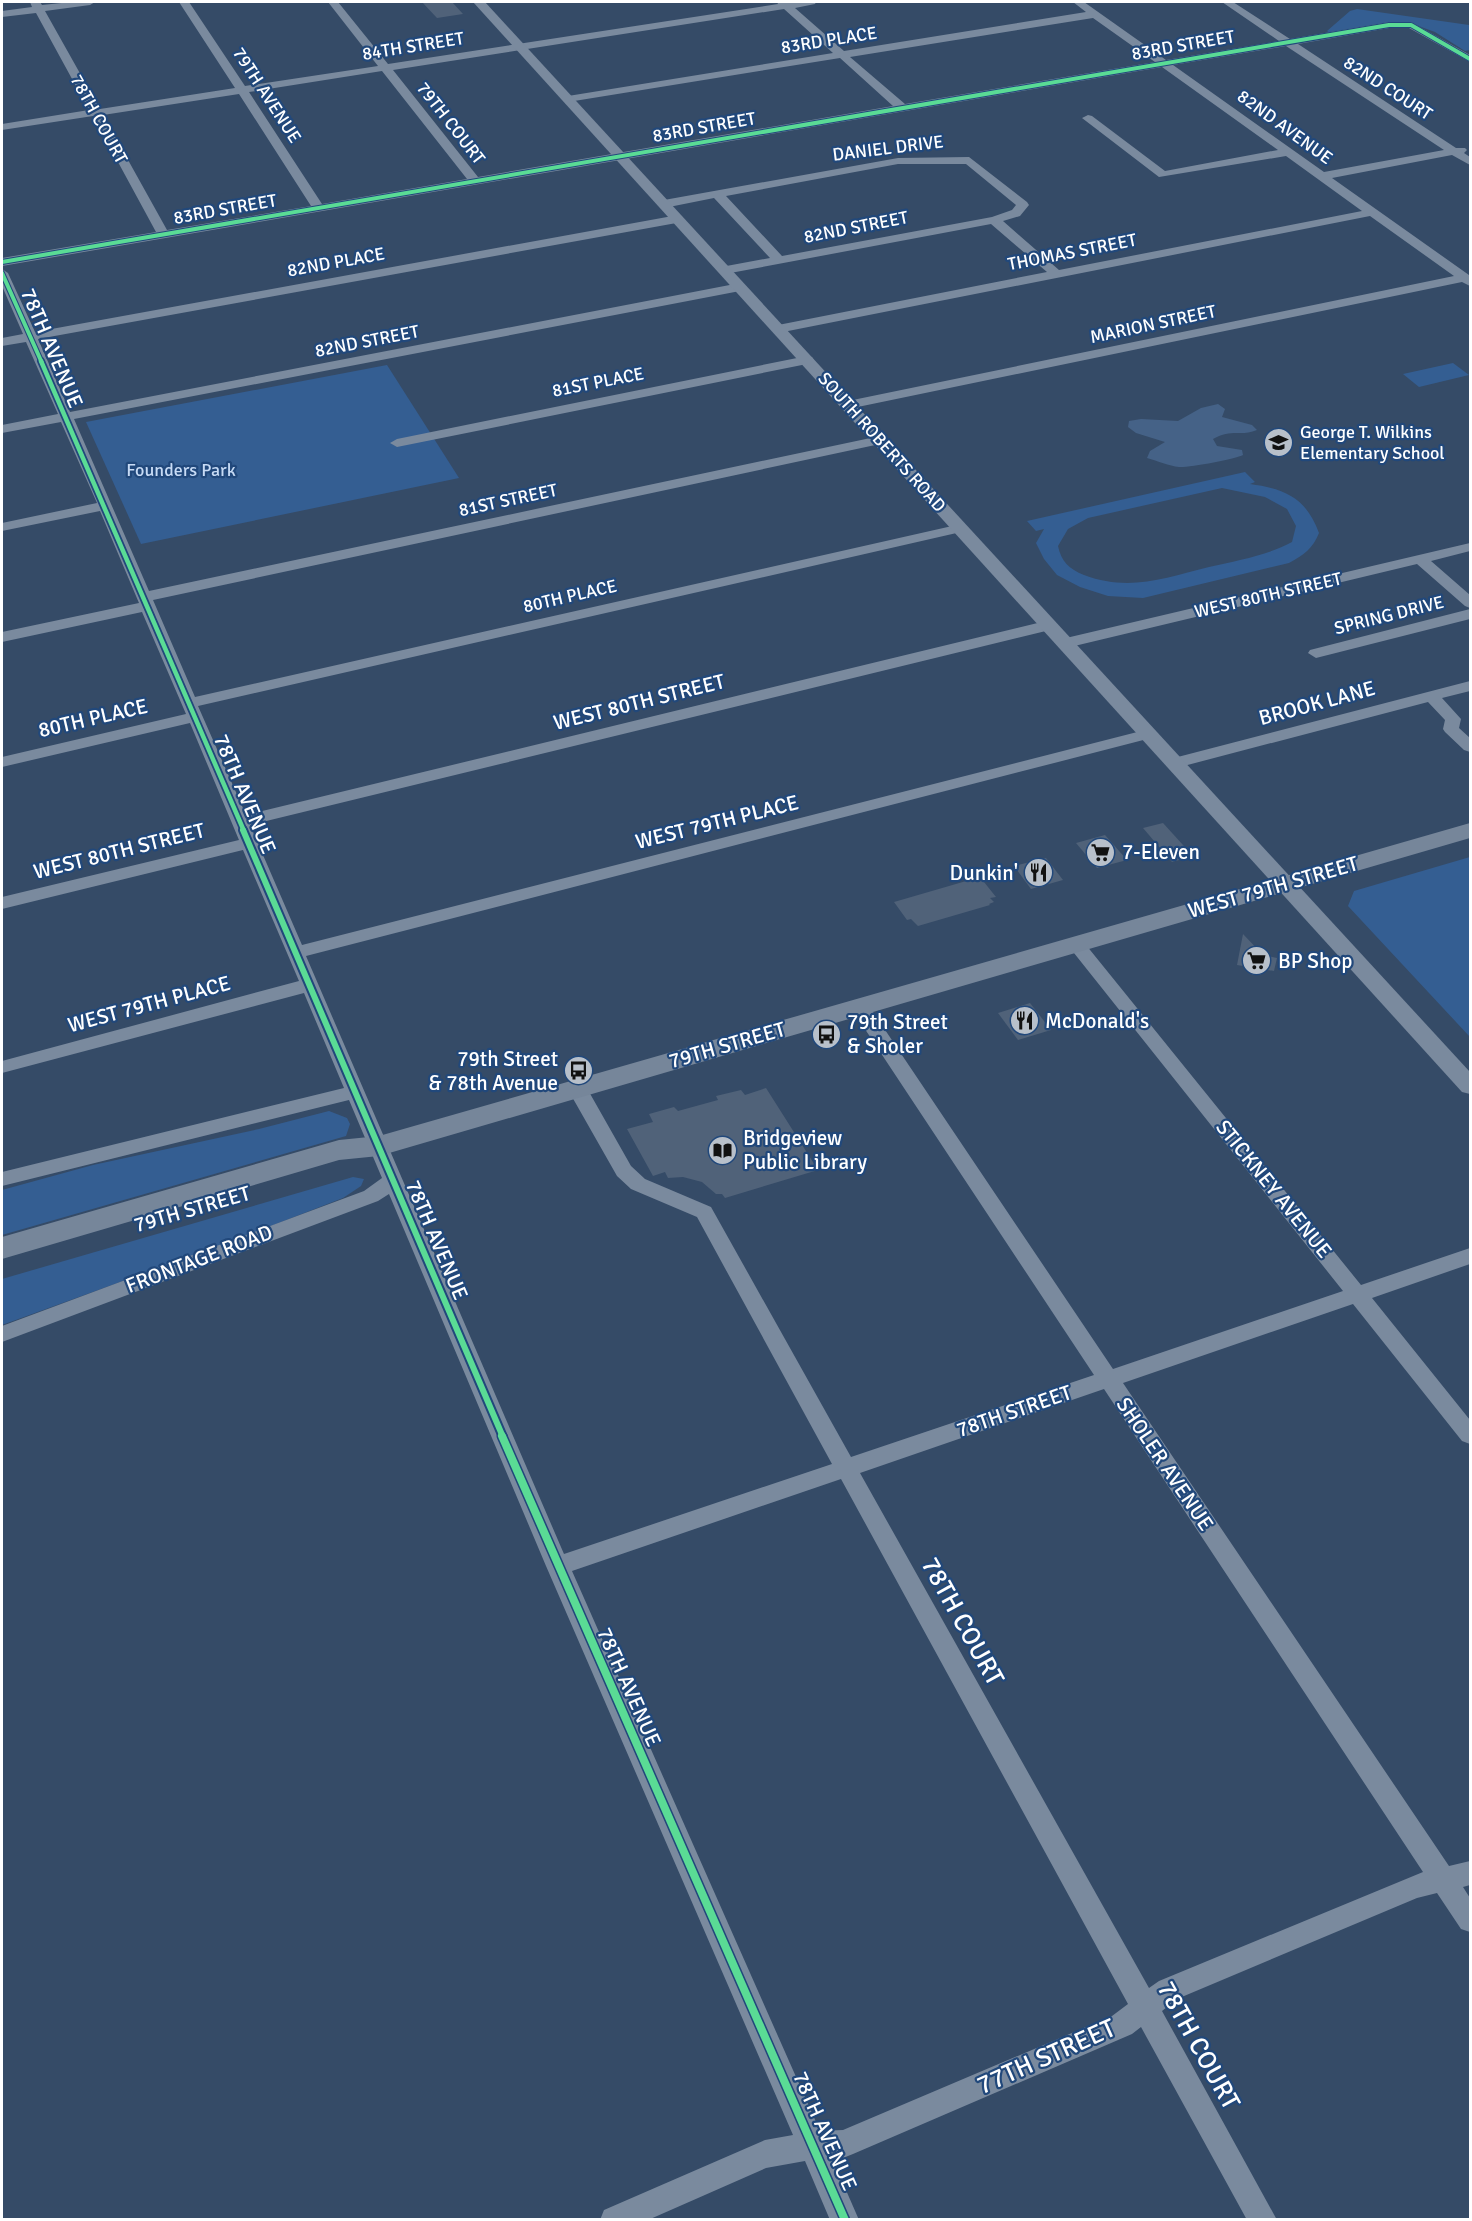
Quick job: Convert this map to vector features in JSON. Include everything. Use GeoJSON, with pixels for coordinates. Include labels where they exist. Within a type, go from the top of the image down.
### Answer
{"type":"FeatureCollection","features":[{"type":"Feature","properties":{"kind":"main road","name":"WEST 79TH STREET"},"geometry":{"type":"LineString","coordinates":[[1076,944],[1470,830]]}},
{"type":"Feature","properties":{"kind":"main road","name":"79TH STREET"},"geometry":{"type":"LineString","coordinates":[[2,1248],[339,1150],[379,1146],[1076,944]]}},
{"type":"Feature","properties":{"kind":"main road","name":"79TH STREET"},"geometry":{"type":"LineString","coordinates":[[2,1265],[347,1164],[379,1146]]}},
{"type":"Feature","properties":{"kind":"street"},"geometry":{"type":"LineString","coordinates":[[2,14],[37,5],[90,2]]}},
{"type":"Feature","properties":{"kind":"street","name":"79TH AVENUE"},"geometry":{"type":"LineString","coordinates":[[184,2],[319,208]]}},
{"type":"Feature","properties":{"kind":"street","name":"79TH COURT"},"geometry":{"type":"LineString","coordinates":[[333,2],[387,67],[475,182]]}},
{"type":"Feature","properties":{"kind":"street","name":"SOUTH ROBERTS ROAD"},"geometry":{"type":"LineString","coordinates":[[479,2],[1470,1086]]}},
{"type":"Feature","properties":{"kind":"street","name":"84TH STREET"},"geometry":{"type":"LineString","coordinates":[[2,127],[784,3],[811,2]]}},
{"type":"Feature","properties":{"kind":"street","name":"82ND AVENUE"},"geometry":{"type":"LineString","coordinates":[[1078,2],[1468,280]]}},
{"type":"Feature","properties":{"kind":"street","name":"82ND COURT"},"geometry":{"type":"LineString","coordinates":[[1227,2],[1470,162]]}},
{"type":"Feature","properties":{"kind":"street"},"geometry":{"type":"LineString","coordinates":[[784,3],[902,108]]}},
{"type":"Feature","properties":{"kind":"street","name":"78TH COURT"},"geometry":{"type":"LineString","coordinates":[[37,5],[164,235]]}},
{"type":"Feature","properties":{"kind":"street","name":"83RD PLACE"},"geometry":{"type":"LineString","coordinates":[[568,99],[1096,14]]}},
{"type":"Feature","properties":{"kind":"street","name":"83RD STREET"},"geometry":{"type":"LineString","coordinates":[[2,262],[1389,25],[1411,25],[1470,59]]}},
{"type":"Feature","properties":{"kind":"street"},"geometry":{"type":"LineString","coordinates":[[1088,118],[1163,175],[1288,152]]}},
{"type":"Feature","properties":{"kind":"street"},"geometry":{"type":"LineString","coordinates":[[1323,176],[1470,148]]}},
{"type":"Feature","properties":{"kind":"street","name":"DANIEL DRIVE"},"geometry":{"type":"LineString","coordinates":[[664,204],[898,161],[969,160],[1023,205],[1016,213],[994,220]]}},
{"type":"Feature","properties":{"kind":"street"},"geometry":{"type":"LineString","coordinates":[[717,194],[779,260]]}},
{"type":"Feature","properties":{"kind":"street","name":"THOMAS STREET"},"geometry":{"type":"LineString","coordinates":[[778,329],[1373,212]]}},
{"type":"Feature","properties":{"kind":"street","name":"82ND PLACE"},"geometry":{"type":"LineString","coordinates":[[2,342],[678,219]]}},
{"type":"Feature","properties":{"kind":"street"},"geometry":{"type":"LineString","coordinates":[[994,220],[1056,274]]}},
{"type":"Feature","properties":{"kind":"street","name":"82ND STREET"},"geometry":{"type":"LineString","coordinates":[[725,270],[994,220]]}},
{"type":"Feature","properties":{"kind":"street","name":"78TH AVENUE"},"geometry":{"type":"LineString","coordinates":[[2,273],[105,506],[558,1566],[845,2220]]}},
{"type":"Feature","properties":{"kind":"street","name":"MARION STREET"},"geometry":{"type":"LineString","coordinates":[[848,405],[1468,280]]}},
{"type":"Feature","properties":{"kind":"street","name":"82ND STREET"},"geometry":{"type":"LineString","coordinates":[[2,429],[740,287]]}},
{"type":"Feature","properties":{"kind":"street","name":"81ST PLACE"},"geometry":{"type":"LineString","coordinates":[[397,443],[807,360]]}},
{"type":"Feature","properties":{"kind":"street","name":"81ST STREET"},"geometry":{"type":"LineString","coordinates":[[2,637],[145,602],[880,440]]}},
{"type":"Feature","properties":{"kind":"street"},"geometry":{"type":"LineString","coordinates":[[2,527],[105,506]]}},
{"type":"Feature","properties":{"kind":"street","name":"80TH PLACE"},"geometry":{"type":"LineString","coordinates":[[2,762],[192,710],[961,528]]}},
{"type":"Feature","properties":{"kind":"street","name":"WEST 80TH STREET"},"geometry":{"type":"LineString","coordinates":[[1066,643],[1470,547]]}},
{"type":"Feature","properties":{"kind":"street"},"geometry":{"type":"LineString","coordinates":[[1420,559],[1470,603]]}},
{"type":"Feature","properties":{"kind":"street","name":"SPRING DRIVE"},"geometry":{"type":"LineString","coordinates":[[1316,653],[1470,614]]}},
{"type":"Feature","properties":{"kind":"street","name":"WEST 80TH STREET"},"geometry":{"type":"LineString","coordinates":[[239,822],[1050,625]]}},
{"type":"Feature","properties":{"kind":"street","name":"BROOK LANE"},"geometry":{"type":"LineString","coordinates":[[1176,763],[1470,686]]}},
{"type":"Feature","properties":{"kind":"street"},"geometry":{"type":"LineString","coordinates":[[1431,696],[1453,719],[1451,729],[1470,747]]}},
{"type":"Feature","properties":{"kind":"street","name":"WEST 79TH PLACE"},"geometry":{"type":"LineString","coordinates":[[295,953],[1149,734]]}},
{"type":"Feature","properties":{"kind":"street","name":"WEST 80TH STREET"},"geometry":{"type":"LineString","coordinates":[[2,903],[248,843]]}},
{"type":"Feature","properties":{"kind":"street","name":"STICKNEY AVENUE"},"geometry":{"type":"LineString","coordinates":[[1076,944],[1470,1435]]}},
{"type":"Feature","properties":{"kind":"street","name":"WEST 79TH PLACE"},"geometry":{"type":"LineString","coordinates":[[2,1067],[309,985]]}},
{"type":"Feature","properties":{"kind":"street","name":"SHOLER AVENUE"},"geometry":{"type":"LineString","coordinates":[[860,1007],[1470,1920]]}},
{"type":"Feature","properties":{"kind":"street","name":"78TH COURT"},"geometry":{"type":"LineString","coordinates":[[577,1088],[624,1171],[638,1184],[704,1212],[1263,2220]]}},
{"type":"Feature","properties":{"kind":"street"},"geometry":{"type":"LineString","coordinates":[[2,1179],[356,1092]]}},
{"type":"Feature","properties":{"kind":"street","name":"FRONTAGE ROAD"},"geometry":{"type":"LineString","coordinates":[[2,1334],[371,1196],[393,1180]]}},
{"type":"Feature","properties":{"kind":"street","name":"78TH STREET"},"geometry":{"type":"LineString","coordinates":[[558,1566],[1470,1256]]}},
{"type":"Feature","properties":{"kind":"street","name":"77TH STREET"},"geometry":{"type":"LineString","coordinates":[[614,2220],[765,2154],[814,2145],[843,2144],[1122,2025],[1168,1990],[1415,1886],[1444,1881],[1470,1873]]}},
{"type":"Feature","properties":{"kind":"green space"},"geometry":{"type":"Polygon","coordinates":[[[1357,9],[1469,25],[1470,23],[1470,50],[1465,51],[1435,32],[1413,24],[1330,33],[1327,31],[1350,11],[1357,9]]]}},
{"type":"Feature","properties":{"kind":"green space"},"geometry":{"type":"Polygon","coordinates":[[[1453,363],[1469,375],[1419,387],[1403,374],[1453,363]]]}},
{"type":"Feature","properties":{"kind":"green space","name":"Founders Park"},"geometry":{"type":"Polygon","coordinates":[[[387,365],[459,478],[141,544],[86,422],[387,365]]]}},
{"type":"Feature","properties":{"kind":"green space"},"geometry":{"type":"Polygon","coordinates":[[[1245,472],[1255,482],[1250,484],[1284,492],[1301,503],[1314,521],[1319,533],[1307,551],[1289,563],[1143,598],[1108,596],[1080,587],[1057,575],[1044,559],[1036,543],[1044,529],[1036,531],[1027,521],[1245,472]],[[1222,488],[1088,518],[1068,529],[1058,546],[1061,556],[1070,567],[1100,580],[1132,583],[1177,575],[1262,554],[1292,542],[1296,526],[1287,509],[1265,497],[1222,488]]]}},
{"type":"Feature","properties":{"kind":"green space"},"geometry":{"type":"Polygon","coordinates":[[[1470,857],[1470,1037],[1348,906],[1354,891],[1470,857]]]}},
{"type":"Feature","properties":{"kind":"green space"},"geometry":{"type":"Polygon","coordinates":[[[329,1111],[347,1118],[350,1124],[346,1136],[2,1235],[2,1190],[93,1165],[259,1129],[329,1111]]]}},
{"type":"Feature","properties":{"kind":"green space"},"geometry":{"type":"Polygon","coordinates":[[[353,1177],[364,1179],[361,1186],[343,1198],[222,1245],[2,1325],[2,1279],[353,1177]]]}},
{"type":"Feature","properties":{"kind":"shaded area"},"geometry":{"type":"Polygon","coordinates":[[[1218,404],[1225,409],[1222,417],[1252,425],[1257,430],[1226,434],[1213,439],[1217,446],[1242,450],[1243,455],[1239,457],[1191,466],[1171,466],[1147,458],[1150,451],[1165,442],[1136,433],[1128,427],[1129,421],[1141,419],[1178,421],[1201,408],[1218,404]]]}},
{"type":"Feature","properties":{"kind":"building"},"geometry":{"type":"Polygon","coordinates":[[[422,2],[452,2],[463,14],[437,18],[422,2]]]}},
{"type":"Feature","properties":{"kind":"building"},"geometry":{"type":"Polygon","coordinates":[[[1163,823],[1193,856],[1172,862],[1143,828],[1163,823]]]}},
{"type":"Feature","properties":{"kind":"building","name":"7-Eleven"},"geometry":{"type":"Polygon","coordinates":[[[1105,835],[1127,860],[1097,868],[1076,843],[1105,835]]]}},
{"type":"Feature","properties":{"kind":"building","name":"Dunkin'"},"geometry":{"type":"Polygon","coordinates":[[[1046,858],[1063,880],[1031,889],[1014,866],[1046,858]]]}},
{"type":"Feature","properties":{"kind":"building"},"geometry":{"type":"Polygon","coordinates":[[[980,877],[996,897],[990,898],[994,902],[918,926],[911,919],[907,920],[894,902],[980,877]]]}},
{"type":"Feature","properties":{"kind":"building","name":"BP Shop"},"geometry":{"type":"Polygon","coordinates":[[[1243,934],[1263,955],[1277,958],[1274,971],[1237,965],[1243,934]]]}},
{"type":"Feature","properties":{"kind":"building","name":"McDonald's"},"geometry":{"type":"Polygon","coordinates":[[[1030,1003],[1051,1030],[1018,1040],[998,1013],[1030,1003]]]}},
{"type":"Feature","properties":{"kind":"building","name":"Bridgeview Public Library"},"geometry":{"type":"Polygon","coordinates":[[[766,1088],[818,1170],[725,1198],[722,1194],[716,1194],[702,1182],[683,1177],[668,1178],[665,1172],[653,1176],[627,1129],[653,1122],[649,1114],[674,1107],[678,1111],[718,1100],[716,1096],[741,1090],[745,1095],[766,1088]]]}},
{"type":"Feature","properties":{"kind":"cycle path"},"geometry":{"type":"LineString","coordinates":[[2,262],[1389,25],[1411,25],[1470,59]]}},
{"type":"Feature","properties":{"kind":"cycle path"},"geometry":{"type":"LineString","coordinates":[[2,273],[105,506],[558,1566],[845,2220]]}},
{"type":"Feature","properties":{"kind":"place","name":"George T. Wilkins Elementary School"},"geometry":{"type":"Point","coordinates":[1279,442]}},
{"type":"Feature","properties":{"kind":"place","name":"7-Eleven"},"geometry":{"type":"Point","coordinates":[1101,852]}},
{"type":"Feature","properties":{"kind":"place","name":"Dunkin'"},"geometry":{"type":"Point","coordinates":[1039,873]}},
{"type":"Feature","properties":{"kind":"place","name":"BP Shop"},"geometry":{"type":"Point","coordinates":[1257,961]}},
{"type":"Feature","properties":{"kind":"place","name":"McDonald's"},"geometry":{"type":"Point","coordinates":[1024,1021]}},
{"type":"Feature","properties":{"kind":"place","name":"79th Street & Sholer"},"geometry":{"type":"Point","coordinates":[826,1034]}},
{"type":"Feature","properties":{"kind":"place","name":"79th Street & 78th Avenue"},"geometry":{"type":"Point","coordinates":[579,1071]}},
{"type":"Feature","properties":{"kind":"place","name":"Bridgeview Public Library"},"geometry":{"type":"Point","coordinates":[722,1150]}}]}
